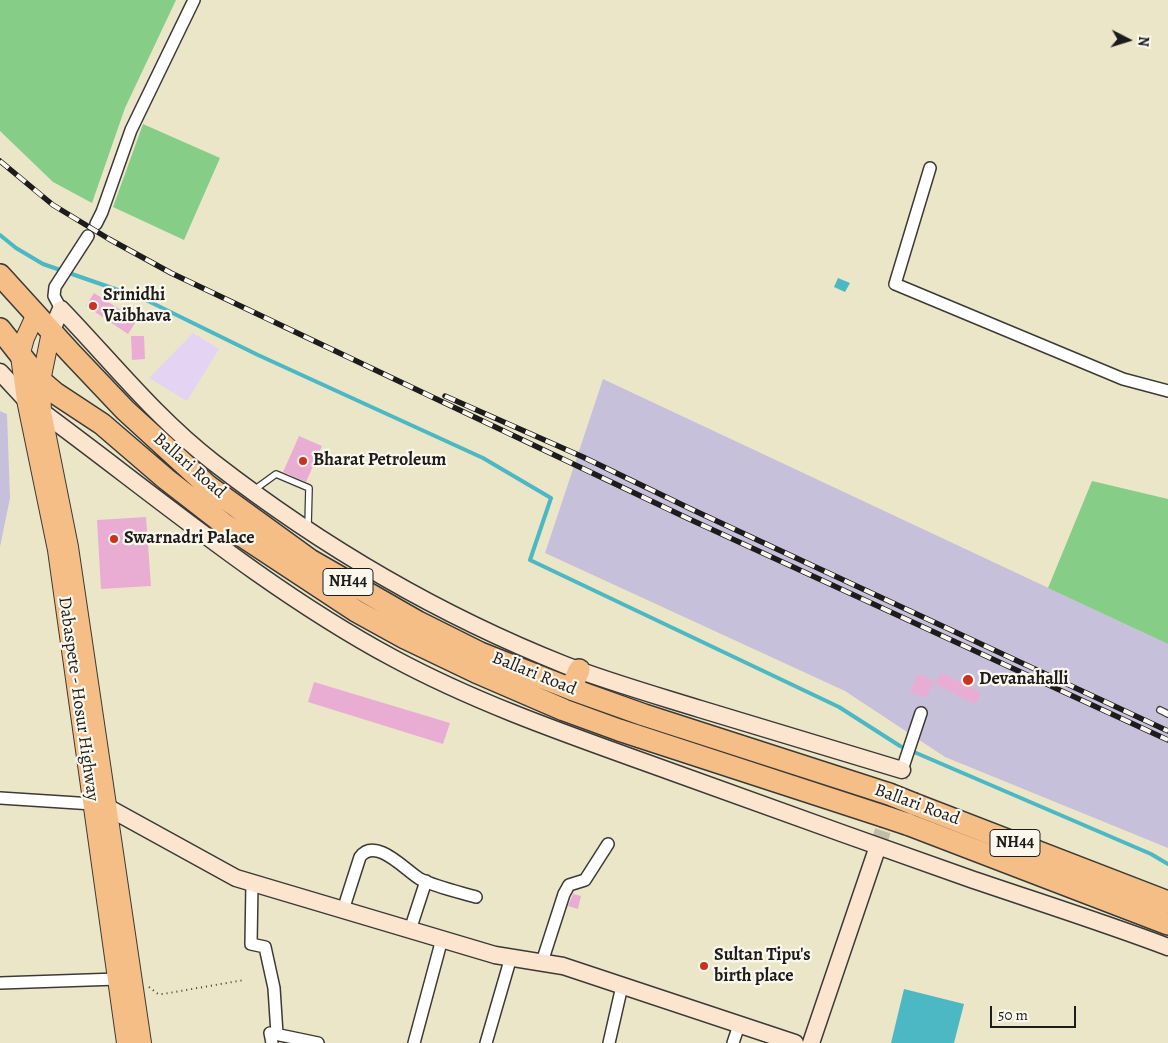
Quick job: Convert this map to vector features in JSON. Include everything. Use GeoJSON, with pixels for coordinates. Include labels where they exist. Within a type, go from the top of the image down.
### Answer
{"type":"FeatureCollection","features":[{"type":"Feature","properties":{"kind":"highway","name":"Ballari Road"},"geometry":{"type":"LineString","coordinates":[[0,275],[125,410],[208,486],[310,560],[418,622],[480,653],[575,679],[705,736],[889,794],[1168,902]]}},
{"type":"Feature","properties":{"kind":"highway","name":"NH44"},"geometry":{"type":"LineString","coordinates":[[0,329],[41,381]]}},
{"type":"Feature","properties":{"kind":"highway","name":"Ballari Road"},"geometry":{"type":"LineString","coordinates":[[41,381],[55,393],[102,424],[166,479],[224,524],[356,611],[405,638],[476,672],[564,710],[619,730],[907,824],[1168,924]]}},
{"type":"Feature","properties":{"kind":"main road"},"geometry":{"type":"LineString","coordinates":[[20,356],[25,338],[36,314]]}},
{"type":"Feature","properties":{"kind":"main road","name":"Dabaspete - Hosur Highway"},"geometry":{"type":"LineString","coordinates":[[51,332],[41,381],[42,412],[69,547],[100,805],[117,979],[126,1043]]}},
{"type":"Feature","properties":{"kind":"main road","name":"Dabaspete - Hosur Highway"},"geometry":{"type":"LineString","coordinates":[[20,356],[26,400],[57,550],[142,1043]]}},
{"type":"Feature","properties":{"kind":"street"},"geometry":{"type":"LineString","coordinates":[[96,224],[131,130],[194,0]]}},
{"type":"Feature","properties":{"kind":"street"},"geometry":{"type":"LineString","coordinates":[[930,168],[895,284],[1123,379],[1168,391]]}},
{"type":"Feature","properties":{"kind":"street"},"geometry":{"type":"LineString","coordinates":[[88,236],[55,288],[54,296],[61,309],[152,409],[212,461],[307,530],[383,576],[575,679],[674,701],[902,770],[921,713]]}},
{"type":"Feature","properties":{"kind":"street"},"geometry":{"type":"LineString","coordinates":[[51,332],[61,309]]}},
{"type":"Feature","properties":{"kind":"street"},"geometry":{"type":"LineString","coordinates":[[0,372],[26,400],[207,537],[283,592],[344,630],[396,659],[476,698],[547,727],[1168,948]]}},
{"type":"Feature","properties":{"kind":"street"},"geometry":{"type":"LineString","coordinates":[[0,798],[100,805],[236,878],[495,954],[563,966],[795,1043]]}},
{"type":"Feature","properties":{"kind":"street"},"geometry":{"type":"LineString","coordinates":[[542,962],[564,894],[569,885],[585,880],[608,844]]}},
{"type":"Feature","properties":{"kind":"street"},"geometry":{"type":"LineString","coordinates":[[811,1043],[878,846]]}},
{"type":"Feature","properties":{"kind":"street"},"geometry":{"type":"LineString","coordinates":[[343,910],[360,857],[369,850],[390,856],[426,881],[476,897]]}},
{"type":"Feature","properties":{"kind":"street"},"geometry":{"type":"LineString","coordinates":[[410,930],[426,881]]}},
{"type":"Feature","properties":{"kind":"street"},"geometry":{"type":"LineString","coordinates":[[252,883],[251,944],[265,947],[274,988],[274,1039],[318,1043]]}},
{"type":"Feature","properties":{"kind":"street"},"geometry":{"type":"LineString","coordinates":[[414,1043],[442,939]]}},
{"type":"Feature","properties":{"kind":"street"},"geometry":{"type":"LineString","coordinates":[[486,1043],[511,957]]}},
{"type":"Feature","properties":{"kind":"street"},"geometry":{"type":"LineString","coordinates":[[0,983],[117,979]]}},
{"type":"Feature","properties":{"kind":"street"},"geometry":{"type":"LineString","coordinates":[[609,1043],[622,986]]}},
{"type":"Feature","properties":{"kind":"street"},"geometry":{"type":"LineString","coordinates":[[733,1043],[740,1025]]}},
{"type":"Feature","properties":{"kind":"lane"},"geometry":{"type":"LineString","coordinates":[[252,491],[276,474],[309,488],[307,530]]}},
{"type":"Feature","properties":{"kind":"lane"},"geometry":{"type":"LineString","coordinates":[[1160,710],[1168,714]]}},
{"type":"Feature","properties":{"kind":"path"},"geometry":{"type":"LineString","coordinates":[[133,988],[148,986],[158,994],[163,994],[244,980]]}},
{"type":"Feature","properties":{"kind":"shaded area"},"geometry":{"type":"Polygon","coordinates":[[[193,333],[219,349],[187,401],[149,378],[193,333]]]}},
{"type":"Feature","properties":{"kind":"shaded area"},"geometry":{"type":"Polygon","coordinates":[[[603,379],[1168,644],[1168,848],[945,757],[845,691],[545,553],[603,379]]]}},
{"type":"Feature","properties":{"kind":"shaded area"},"geometry":{"type":"Polygon","coordinates":[[[0,411],[7,414],[10,498],[0,547],[0,411]]]}},
{"type":"Feature","properties":{"kind":"green space"},"geometry":{"type":"Polygon","coordinates":[[[0,0],[176,0],[125,108],[92,203],[53,182],[0,131],[0,0]]]}},
{"type":"Feature","properties":{"kind":"green space"},"geometry":{"type":"Polygon","coordinates":[[[143,124],[220,158],[184,240],[113,207],[143,124]]]}},
{"type":"Feature","properties":{"kind":"green space"},"geometry":{"type":"Polygon","coordinates":[[[1092,481],[1168,499],[1168,644],[1048,588],[1092,481]]]}},
{"type":"Feature","properties":{"kind":"water"},"geometry":{"type":"Polygon","coordinates":[[[838,278],[850,283],[845,292],[834,287],[838,278]]]}},
{"type":"Feature","properties":{"kind":"water"},"geometry":{"type":"Polygon","coordinates":[[[904,989],[964,1004],[954,1043],[891,1043],[904,989]]]}},
{"type":"Feature","properties":{"kind":"building"},"geometry":{"type":"Polygon","coordinates":[[[94,293],[137,320],[128,334],[86,306],[94,293]]]}},
{"type":"Feature","properties":{"kind":"building"},"geometry":{"type":"Polygon","coordinates":[[[131,336],[144,336],[145,359],[132,360],[131,336]]]}},
{"type":"Feature","properties":{"kind":"building"},"geometry":{"type":"Polygon","coordinates":[[[299,436],[322,446],[306,482],[283,472],[299,436]]]}},
{"type":"Feature","properties":{"kind":"building"},"geometry":{"type":"Polygon","coordinates":[[[146,517],[151,586],[101,589],[97,520],[146,517]]]}},
{"type":"Feature","properties":{"kind":"building"},"geometry":{"type":"Polygon","coordinates":[[[941,673],[981,692],[975,704],[935,684],[941,673]]]}},
{"type":"Feature","properties":{"kind":"building"},"geometry":{"type":"Polygon","coordinates":[[[918,674],[934,681],[926,698],[910,691],[918,674]]]}},
{"type":"Feature","properties":{"kind":"building"},"geometry":{"type":"Polygon","coordinates":[[[314,682],[450,723],[443,744],[308,702],[314,682]]]}},
{"type":"Feature","properties":{"kind":"building"},"geometry":{"type":"Polygon","coordinates":[[[573,894],[581,896],[578,909],[568,906],[573,894]]]}},
{"type":"Feature","properties":{"kind":"waterway"},"geometry":{"type":"LineString","coordinates":[[0,235],[16,248],[43,264],[144,299],[258,355],[483,458],[551,498],[530,560],[839,707],[900,746],[1151,854],[1168,864]]}},
{"type":"Feature","properties":{"kind":"tunnel"},"geometry":{"type":"LineString","coordinates":[[878,846],[902,770]]}},
{"type":"Feature","properties":{"kind":"railway"},"geometry":{"type":"LineString","coordinates":[[0,161],[53,205],[171,273],[687,518],[1168,740]]}},
{"type":"Feature","properties":{"kind":"railway"},"geometry":{"type":"LineString","coordinates":[[445,396],[583,457],[1168,731]]}},
{"type":"Feature","properties":{"kind":"place","name":"Srinidhi Vaibhava"},"geometry":{"type":"Point","coordinates":[93,306]}},
{"type":"Feature","properties":{"kind":"place","name":"Bharat Petroleum"},"geometry":{"type":"Point","coordinates":[303,461]}},
{"type":"Feature","properties":{"kind":"place","name":"Swarnadri Palace"},"geometry":{"type":"Point","coordinates":[114,539]}},
{"type":"Feature","properties":{"kind":"place","name":"Devanahalli"},"geometry":{"type":"Point","coordinates":[968,680]}},
{"type":"Feature","properties":{"kind":"place","name":"Sultan Tipu's birth place"},"geometry":{"type":"Point","coordinates":[704,966]}}]}
